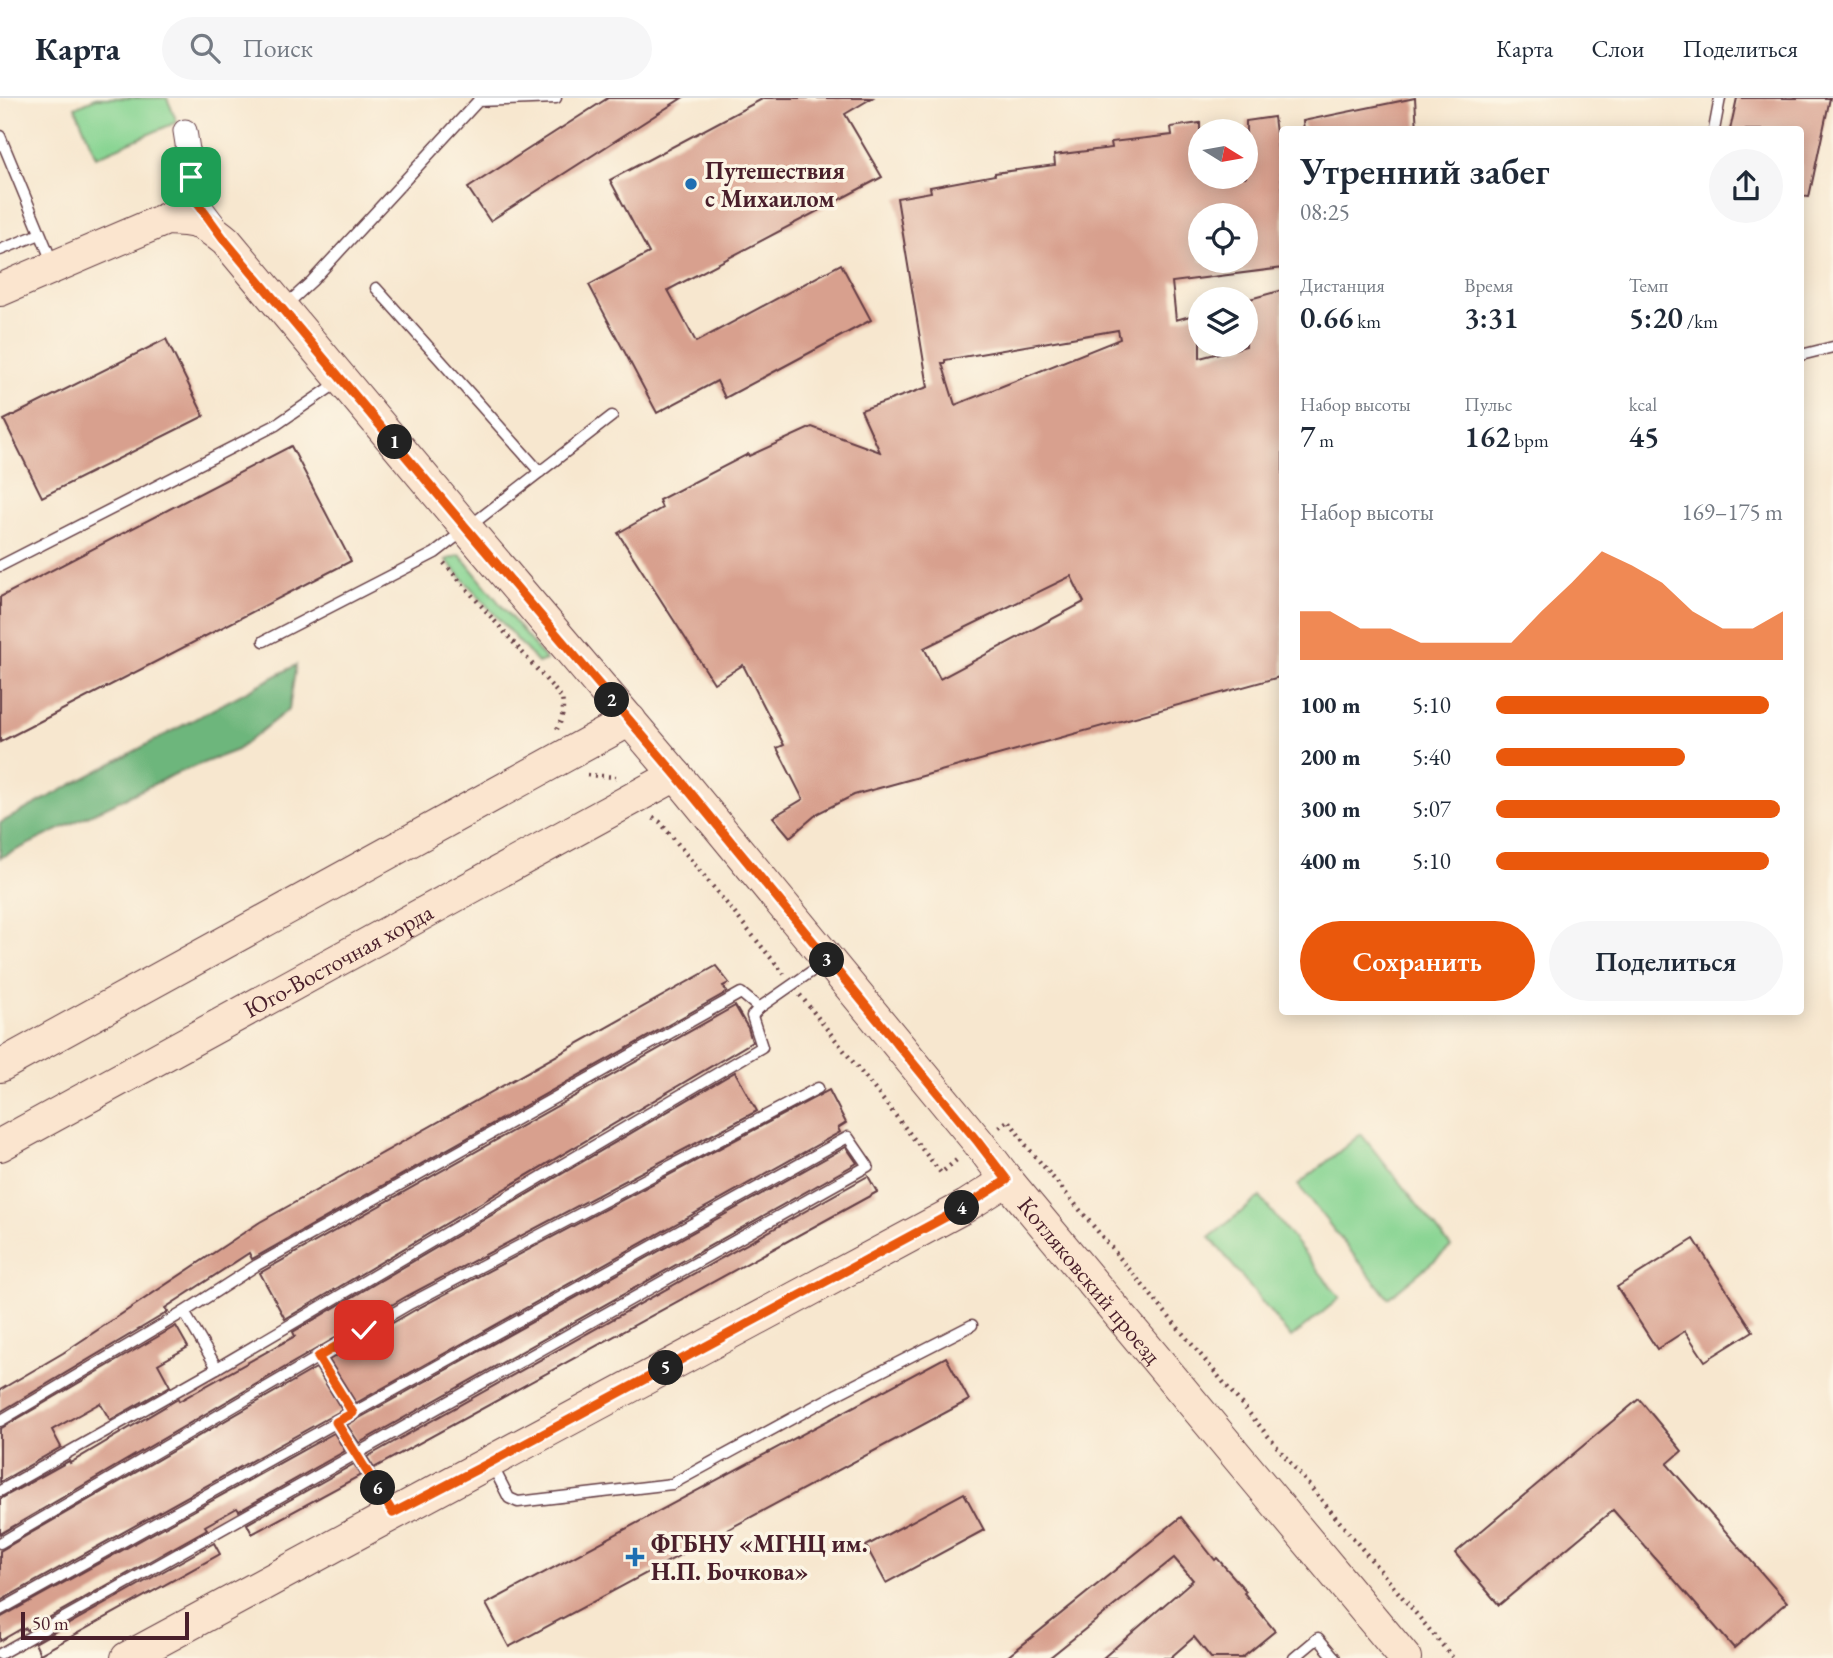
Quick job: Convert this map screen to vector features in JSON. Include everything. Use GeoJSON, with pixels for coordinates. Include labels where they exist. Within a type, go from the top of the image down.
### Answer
{"type":"FeatureCollection","features":[{"type":"Feature","properties":{"kind":"main road","name":"Котляковский проезд"},"geometry":{"type":"LineString","coordinates":[[0,290],[166,219],[191,220],[209,226],[226,242],[676,775],[1007,1180],[1405,1658]]}},
{"type":"Feature","properties":{"kind":"main road"},"geometry":{"type":"LineString","coordinates":[[0,1066],[630,720]]}},
{"type":"Feature","properties":{"kind":"main road","name":"Юго-Восточная хорда"},"geometry":{"type":"LineString","coordinates":[[0,1144],[676,775]]}},
{"type":"Feature","properties":{"kind":"main road"},"geometry":{"type":"LineString","coordinates":[[127,1658],[942,1219],[1007,1180]]}},
{"type":"Feature","properties":{"kind":"street"},"geometry":{"type":"LineString","coordinates":[[185,131],[196,201],[226,242]]}},
{"type":"Feature","properties":{"kind":"street"},"geometry":{"type":"LineString","coordinates":[[166,219],[191,177]]}},
{"type":"Feature","properties":{"kind":"lane"},"geometry":{"type":"LineString","coordinates":[[283,308],[312,281],[477,99],[556,98]]}},
{"type":"Feature","properties":{"kind":"lane"},"geometry":{"type":"LineString","coordinates":[[1715,126],[1720,98]]}},
{"type":"Feature","properties":{"kind":"lane"},"geometry":{"type":"LineString","coordinates":[[0,136],[54,267]]}},
{"type":"Feature","properties":{"kind":"lane"},"geometry":{"type":"LineString","coordinates":[[0,250],[40,234]]}},
{"type":"Feature","properties":{"kind":"lane"},"geometry":{"type":"LineString","coordinates":[[376,288],[540,472]]}},
{"type":"Feature","properties":{"kind":"lane"},"geometry":{"type":"LineString","coordinates":[[1804,354],[1833,347]]}},
{"type":"Feature","properties":{"kind":"lane"},"geometry":{"type":"LineString","coordinates":[[0,566],[276,425],[343,379]]}},
{"type":"Feature","properties":{"kind":"lane"},"geometry":{"type":"LineString","coordinates":[[264,641],[435,553],[612,416]]}},
{"type":"Feature","properties":{"kind":"lane"},"geometry":{"type":"LineString","coordinates":[[0,1491],[217,1368],[762,1047],[752,1016],[828,960]]}},
{"type":"Feature","properties":{"kind":"lane"},"geometry":{"type":"LineString","coordinates":[[0,1421],[184,1312],[257,1265],[741,993],[760,1008]]}},
{"type":"Feature","properties":{"kind":"lane"},"geometry":{"type":"LineString","coordinates":[[0,1543],[411,1303],[818,1088]]}},
{"type":"Feature","properties":{"kind":"lane"},"geometry":{"type":"LineString","coordinates":[[0,1610],[848,1137],[867,1166],[0,1654]]}},
{"type":"Feature","properties":{"kind":"lane"},"geometry":{"type":"LineString","coordinates":[[184,1312],[217,1368]]}},
{"type":"Feature","properties":{"kind":"lane"},"geometry":{"type":"LineString","coordinates":[[491,1462],[509,1498],[518,1502],[672,1484],[837,1394],[972,1325]]}},
{"type":"Feature","properties":{"kind":"lane"},"geometry":{"type":"LineString","coordinates":[[318,1357],[353,1413]]}},
{"type":"Feature","properties":{"kind":"lane"},"geometry":{"type":"LineString","coordinates":[[336,1422],[393,1513]]}},
{"type":"Feature","properties":{"kind":"lane"},"geometry":{"type":"LineString","coordinates":[[1294,1658],[1318,1638],[1335,1658]]}},
{"type":"Feature","properties":{"kind":"path"},"geometry":{"type":"LineString","coordinates":[[435,553],[562,698],[564,710],[555,732]]}},
{"type":"Feature","properties":{"kind":"path"},"geometry":{"type":"LineString","coordinates":[[542,675],[552,667]]}},
{"type":"Feature","properties":{"kind":"path"},"geometry":{"type":"LineString","coordinates":[[578,775],[618,778],[624,785]]}},
{"type":"Feature","properties":{"kind":"green space"},"geometry":{"type":"Polygon","coordinates":[[[96,98],[167,98],[177,122],[96,157],[75,107],[96,98]]]}},
{"type":"Feature","properties":{"kind":"green space"},"geometry":{"type":"Polygon","coordinates":[[[460,555],[546,660],[538,663],[446,560],[460,555]]]}},
{"type":"Feature","properties":{"kind":"green space"},"geometry":{"type":"Polygon","coordinates":[[[296,665],[289,709],[237,750],[177,773],[0,858],[0,823],[296,665]]]}},
{"type":"Feature","properties":{"kind":"green space"},"geometry":{"type":"Polygon","coordinates":[[[1361,1134],[1451,1247],[1388,1298],[1298,1185],[1361,1134]]]}},
{"type":"Feature","properties":{"kind":"green space"},"geometry":{"type":"Polygon","coordinates":[[[1260,1197],[1340,1298],[1291,1338],[1210,1237],[1260,1197]]]}},
{"type":"Feature","properties":{"kind":"building"},"geometry":{"type":"Polygon","coordinates":[[[608,98],[682,98],[490,221],[468,188],[608,98]]]}},
{"type":"Feature","properties":{"kind":"building"},"geometry":{"type":"Polygon","coordinates":[[[764,98],[872,98],[845,114],[882,177],[668,290],[696,342],[841,264],[871,320],[725,398],[717,381],[657,413],[589,285],[649,253],[610,180],[764,98]]]}},
{"type":"Feature","properties":{"kind":"building"},"geometry":{"type":"Polygon","coordinates":[[[1415,98],[1417,126],[1304,126],[1303,121],[1415,98]]]}},
{"type":"Feature","properties":{"kind":"building"},"geometry":{"type":"Polygon","coordinates":[[[1737,98],[1830,98],[1809,197],[1804,196],[1804,126],[1731,126],[1737,98]]]}},
{"type":"Feature","properties":{"kind":"building"},"geometry":{"type":"Polygon","coordinates":[[[1274,117],[1279,158],[1279,269],[1258,271],[1258,203],[1188,203],[1188,273],[1243,273],[1172,282],[1176,320],[1188,316],[1188,357],[1258,357],[1258,297],[1279,291],[1279,677],[854,795],[818,813],[790,837],[773,817],[803,799],[777,748],[784,745],[743,665],[714,683],[618,533],[662,508],[659,500],[748,454],[749,456],[812,427],[880,452],[861,410],[928,387],[897,198],[931,192],[930,187],[995,173],[1055,165],[1054,155],[1112,148],[1111,142],[1172,135],[1171,127],[1188,125],[1188,189],[1258,189],[1258,119],[1274,117]],[[1118,330],[945,360],[945,363],[942,363],[955,405],[1120,339],[1118,330]],[[1071,576],[924,648],[940,679],[1084,602],[1071,576]]]}},
{"type":"Feature","properties":{"kind":"building"},"geometry":{"type":"Polygon","coordinates":[[[166,339],[204,416],[42,497],[4,420],[166,339]]]}},
{"type":"Feature","properties":{"kind":"building"},"geometry":{"type":"Polygon","coordinates":[[[291,446],[351,561],[0,742],[0,597],[291,446]]]}},
{"type":"Feature","properties":{"kind":"building"},"geometry":{"type":"Polygon","coordinates":[[[716,966],[729,983],[723,986],[727,992],[252,1259],[249,1253],[165,1308],[168,1312],[0,1412],[0,1390],[63,1353],[260,1222],[716,966]]]}},
{"type":"Feature","properties":{"kind":"building"},"geometry":{"type":"Polygon","coordinates":[[[735,1006],[748,1028],[752,1042],[285,1319],[260,1273],[735,1006]]]}},
{"type":"Feature","properties":{"kind":"building"},"geometry":{"type":"Polygon","coordinates":[[[735,1072],[757,1111],[407,1296],[0,1534],[0,1499],[69,1461],[70,1463],[178,1399],[179,1401],[295,1336],[293,1332],[735,1072]]]}},
{"type":"Feature","properties":{"kind":"building"},"geometry":{"type":"Polygon","coordinates":[[[829,1090],[846,1123],[838,1128],[840,1132],[356,1403],[329,1360],[415,1310],[829,1090]]]}},
{"type":"Feature","properties":{"kind":"building"},"geometry":{"type":"Polygon","coordinates":[[[846,1147],[857,1163],[359,1443],[347,1425],[846,1147]]]}},
{"type":"Feature","properties":{"kind":"building"},"geometry":{"type":"Polygon","coordinates":[[[868,1176],[877,1192],[374,1468],[367,1457],[868,1176]]]}},
{"type":"Feature","properties":{"kind":"building"},"geometry":{"type":"Polygon","coordinates":[[[1694,1239],[1753,1331],[1705,1361],[1685,1331],[1657,1349],[1617,1287],[1694,1239]]]}},
{"type":"Feature","properties":{"kind":"building"},"geometry":{"type":"Polygon","coordinates":[[[176,1326],[188,1347],[158,1364],[170,1386],[110,1420],[100,1403],[52,1430],[61,1447],[0,1482],[0,1429],[176,1326]]]}},
{"type":"Feature","properties":{"kind":"building"},"geometry":{"type":"Polygon","coordinates":[[[946,1357],[969,1400],[509,1647],[486,1604],[946,1357]]]}},
{"type":"Feature","properties":{"kind":"building"},"geometry":{"type":"Polygon","coordinates":[[[316,1368],[342,1410],[0,1601],[0,1551],[316,1368]]]}},
{"type":"Feature","properties":{"kind":"building"},"geometry":{"type":"Polygon","coordinates":[[[1639,1399],[1682,1451],[1667,1464],[1787,1602],[1734,1648],[1613,1510],[1499,1605],[1455,1553],[1639,1399]]]}},
{"type":"Feature","properties":{"kind":"building"},"geometry":{"type":"Polygon","coordinates":[[[334,1433],[345,1451],[239,1511],[237,1508],[205,1526],[207,1529],[27,1630],[21,1629],[0,1641],[0,1618],[334,1433]]]}},
{"type":"Feature","properties":{"kind":"building"},"geometry":{"type":"Polygon","coordinates":[[[354,1464],[361,1475],[252,1534],[247,1524],[354,1464]]]}},
{"type":"Feature","properties":{"kind":"building"},"geometry":{"type":"Polygon","coordinates":[[[964,1493],[984,1530],[886,1583],[866,1546],[964,1493]]]}},
{"type":"Feature","properties":{"kind":"building"},"geometry":{"type":"Polygon","coordinates":[[[1181,1517],[1215,1560],[1217,1558],[1246,1591],[1244,1593],[1275,1631],[1242,1658],[1211,1658],[1194,1637],[1170,1658],[1103,1658],[1193,1580],[1174,1558],[1049,1658],[1006,1658],[1181,1517]]]}},
{"type":"Feature","properties":{"kind":"building"},"geometry":{"type":"Polygon","coordinates":[[[214,1543],[220,1554],[40,1654],[35,1643],[214,1543]]]}},
{"type":"Feature","properties":{"kind":"place","name":"Путешествия с Михаилом"},"geometry":{"type":"Point","coordinates":[691,184]}},
{"type":"Feature","properties":{"kind":"place","name":"ФГБНУ «МГНЦ им. Н.П. Бочкова»"},"geometry":{"type":"Point","coordinates":[635,1557]}},
{"type":"Feature","properties":{"kind":"route"},"geometry":{"type":"LineString","coordinates":[[191,177],[196,201],[226,242],[676,775],[1007,1180],[966,1206],[393,1513],[336,1422],[353,1413],[318,1357],[364,1330]]}}]}
